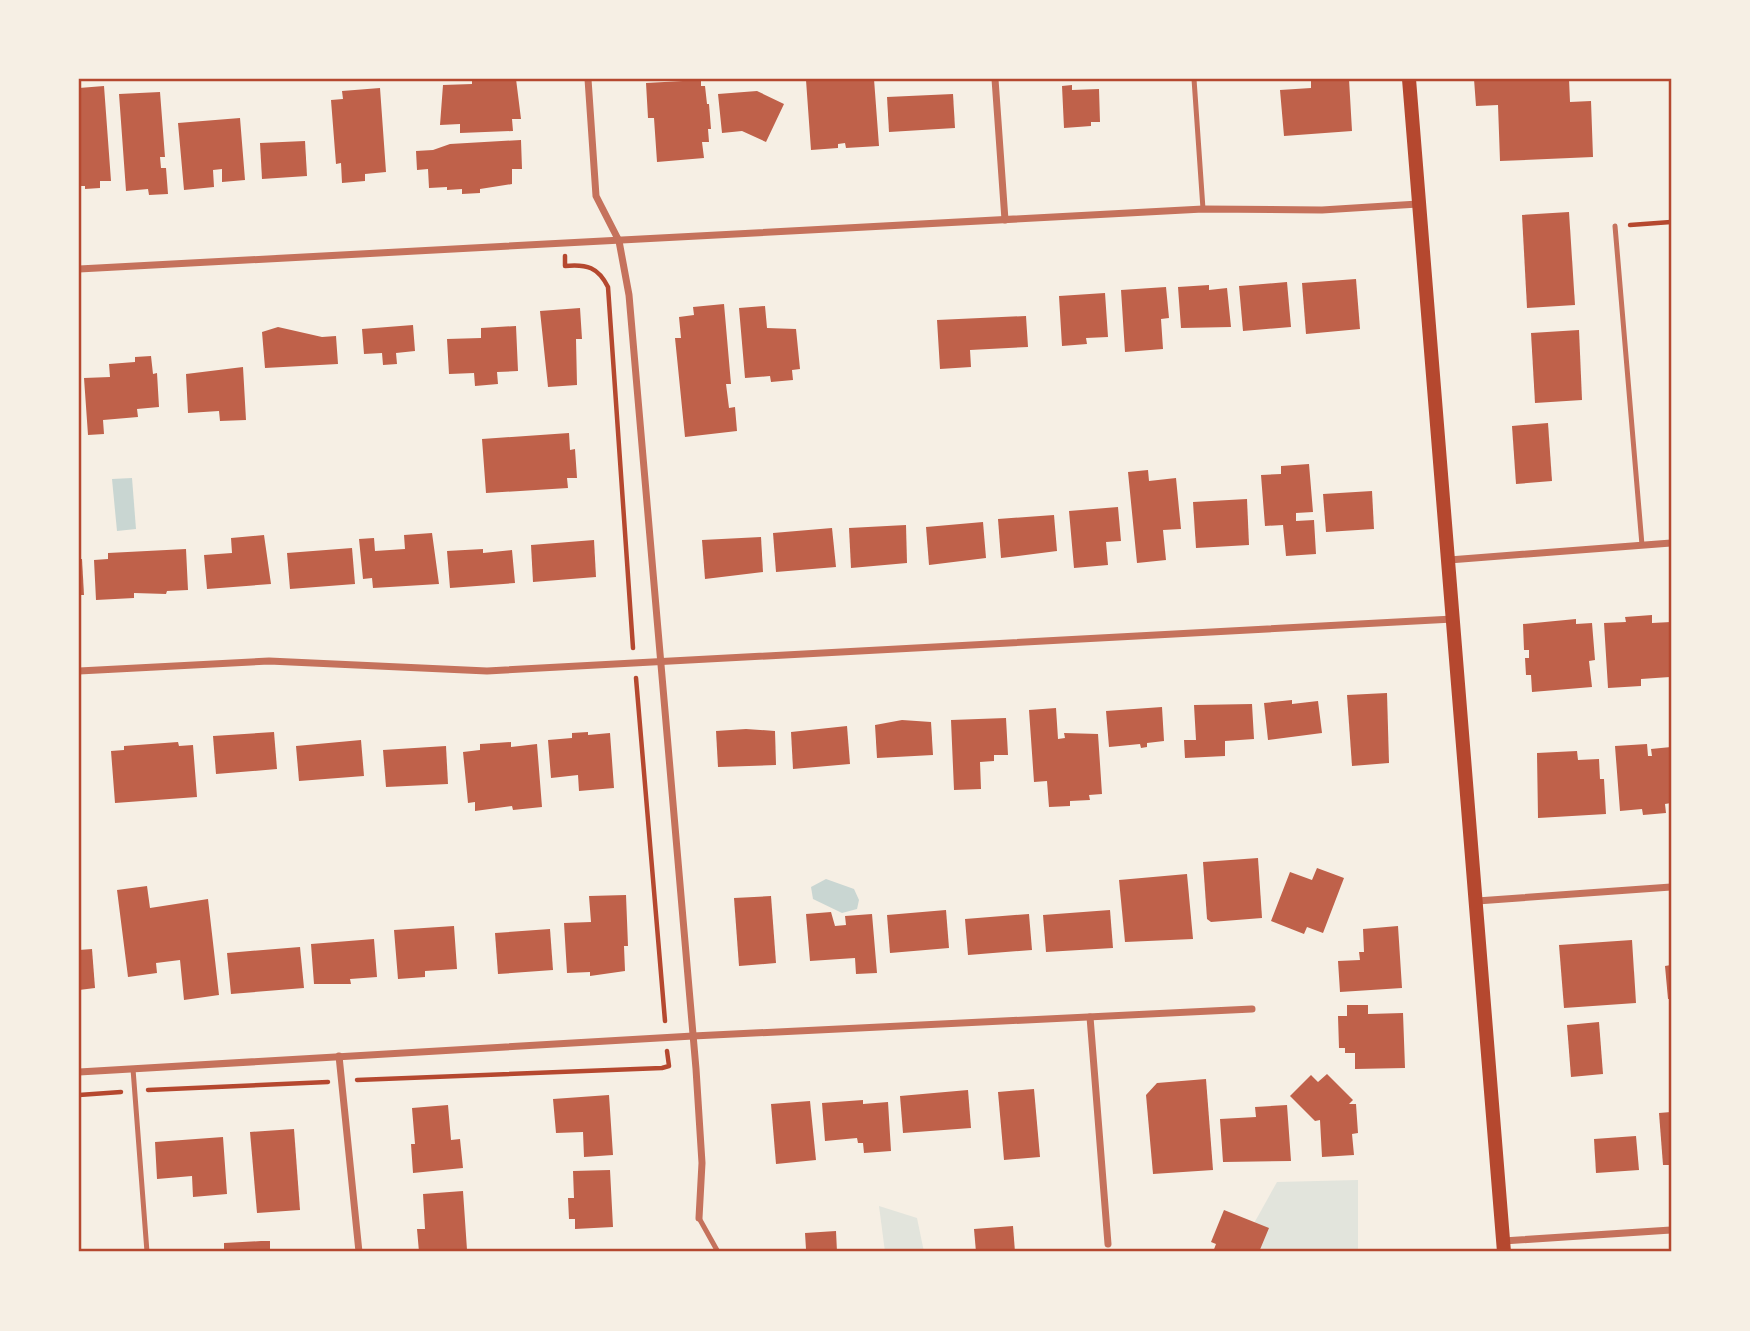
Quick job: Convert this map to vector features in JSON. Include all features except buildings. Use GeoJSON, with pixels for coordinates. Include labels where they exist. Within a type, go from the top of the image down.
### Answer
{"type":"FeatureCollection","features":[{"type":"Feature","properties":{"kind":"main road"},"geometry":{"type":"LineString","coordinates":[[1409,79],[1503,1247]]}},
{"type":"Feature","properties":{"kind":"street"},"geometry":{"type":"LineString","coordinates":[[588,79],[596,196],[620,241],[630,309],[693,1036],[702,1163],[699,1218]]}},
{"type":"Feature","properties":{"kind":"street"},"geometry":{"type":"LineString","coordinates":[[995,79],[1005,220]]}},
{"type":"Feature","properties":{"kind":"street"},"geometry":{"type":"LineString","coordinates":[[79,270],[1203,209],[1322,210],[1418,204]]}},
{"type":"Feature","properties":{"kind":"street"},"geometry":{"type":"LineString","coordinates":[[1449,560],[1671,543]]}},
{"type":"Feature","properties":{"kind":"street"},"geometry":{"type":"LineString","coordinates":[[79,671],[269,662],[487,671],[1454,619]]}},
{"type":"Feature","properties":{"kind":"street"},"geometry":{"type":"LineString","coordinates":[[1477,901],[1671,887]]}},
{"type":"Feature","properties":{"kind":"street"},"geometry":{"type":"LineString","coordinates":[[79,1072],[693,1036],[1252,1009]]}},
{"type":"Feature","properties":{"kind":"street"},"geometry":{"type":"LineString","coordinates":[[1090,1017],[1108,1244]]}},
{"type":"Feature","properties":{"kind":"street"},"geometry":{"type":"LineString","coordinates":[[339,1056],[359,1252]]}},
{"type":"Feature","properties":{"kind":"street"},"geometry":{"type":"LineString","coordinates":[[1503,1247],[1671,1230]]}},
{"type":"Feature","properties":{"kind":"lane"},"geometry":{"type":"LineString","coordinates":[[1194,79],[1203,209]]}},
{"type":"Feature","properties":{"kind":"lane"},"geometry":{"type":"LineString","coordinates":[[1615,226],[1642,545]]}},
{"type":"Feature","properties":{"kind":"lane"},"geometry":{"type":"LineString","coordinates":[[133,1069],[147,1252]]}},
{"type":"Feature","properties":{"kind":"lane"},"geometry":{"type":"LineString","coordinates":[[699,1218],[718,1252]]}},
{"type":"Feature","properties":{"kind":"path"},"geometry":{"type":"LineString","coordinates":[[1615,226],[1671,222]]}},
{"type":"Feature","properties":{"kind":"path"},"geometry":{"type":"LineString","coordinates":[[565,258],[565,266],[586,264],[594,269],[601,274],[608,287],[632,638]]}},
{"type":"Feature","properties":{"kind":"path"},"geometry":{"type":"LineString","coordinates":[[637,688],[664,1013]]}},
{"type":"Feature","properties":{"kind":"path"},"geometry":{"type":"LineString","coordinates":[[369,1079],[669,1066]]}},
{"type":"Feature","properties":{"kind":"path"},"geometry":{"type":"LineString","coordinates":[[79,1095],[312,1083]]}},
{"type":"Feature","properties":{"kind":"shaded area"},"geometry":{"type":"Polygon","coordinates":[[[132,478],[136,529],[117,531],[112,479],[132,478]]]}},
{"type":"Feature","properties":{"kind":"shaded area"},"geometry":{"type":"Polygon","coordinates":[[[826,879],[854,889],[859,900],[857,909],[842,913],[813,899],[811,887],[826,879]]]}},
{"type":"Feature","properties":{"kind":"shaded area"},"geometry":{"type":"Polygon","coordinates":[[[1358,1180],[1358,1252],[1238,1252],[1277,1182],[1358,1180]]]}},
{"type":"Feature","properties":{"kind":"shaded area"},"geometry":{"type":"Polygon","coordinates":[[[879,1206],[917,1218],[924,1252],[885,1252],[879,1206]]]}}]}
